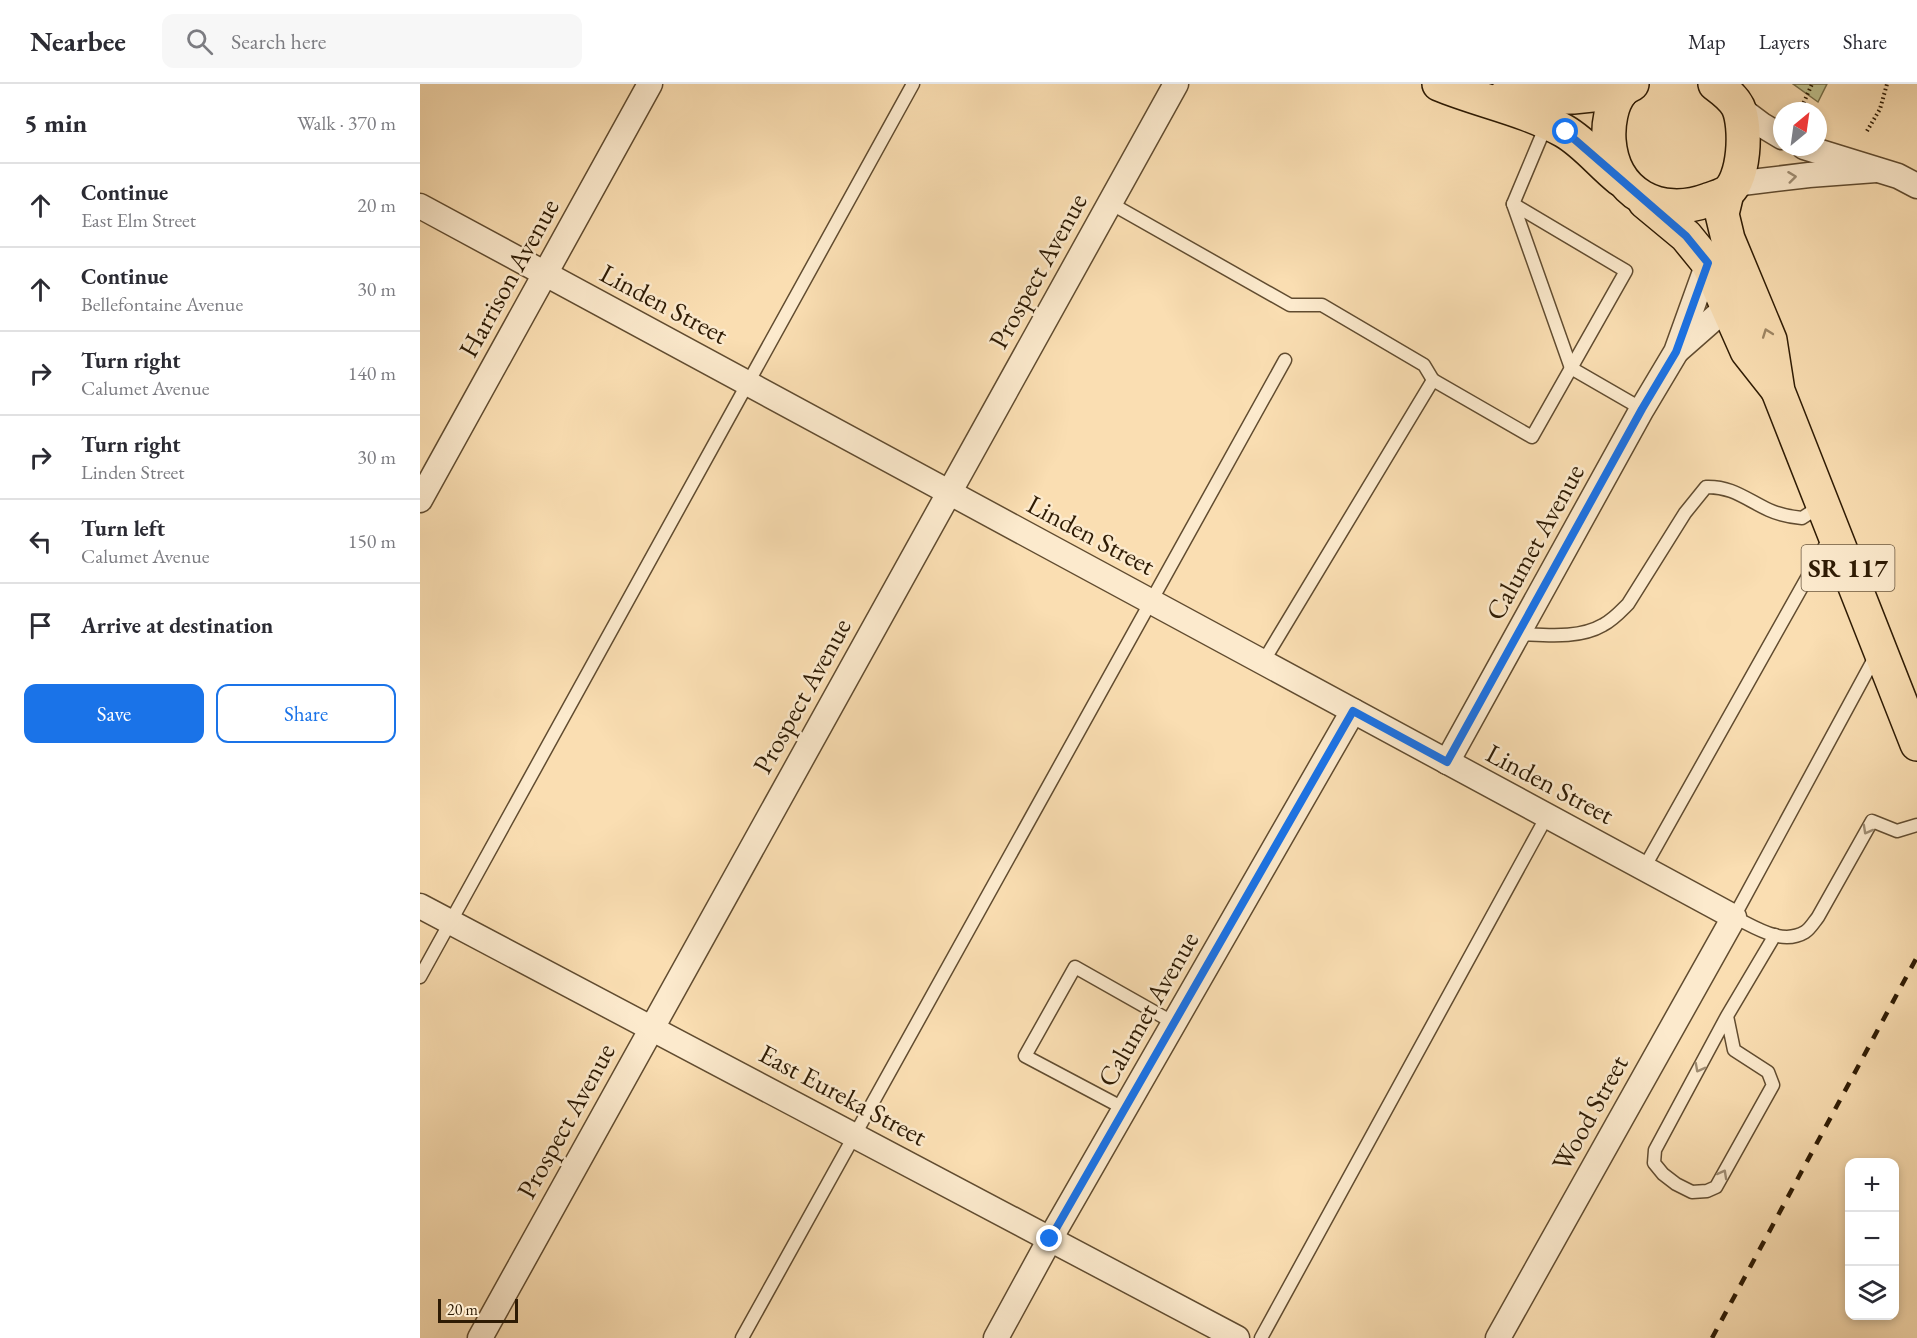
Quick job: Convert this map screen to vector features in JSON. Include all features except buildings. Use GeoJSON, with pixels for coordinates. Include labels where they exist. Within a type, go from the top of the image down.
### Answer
{"type":"FeatureCollection","features":[{"type":"Feature","properties":{"kind":"main road","name":"SR 117"},"geometry":{"type":"LineString","coordinates":[[1439,84],[1547,122],[1566,132],[1686,236],[1708,263],[1747,351],[1778,391]]}},
{"type":"Feature","properties":{"kind":"main road"},"geometry":{"type":"LineString","coordinates":[[1715,84],[1726,92],[1738,107]]}},
{"type":"Feature","properties":{"kind":"main road","name":"SR 117"},"geometry":{"type":"LineString","coordinates":[[1482,99],[1573,97],[1626,88]]}},
{"type":"Feature","properties":{"kind":"main road"},"geometry":{"type":"LineString","coordinates":[[1626,88],[1611,116],[1609,133],[1613,164],[1629,187],[1657,204],[1680,206],[1700,203],[1731,188]]}},
{"type":"Feature","properties":{"kind":"main road","name":"SR 117"},"geometry":{"type":"LineString","coordinates":[[1738,107],[1744,143],[1722,214],[1728,239],[1770,340],[1778,391],[1917,744]]}},
{"type":"Feature","properties":{"kind":"street","name":"Harrison Avenue"},"geometry":{"type":"LineString","coordinates":[[420,500],[650,84]]}},
{"type":"Feature","properties":{"kind":"street","name":"Prospect Avenue"},"geometry":{"type":"LineString","coordinates":[[480,1338],[1176,84]]}},
{"type":"Feature","properties":{"kind":"street"},"geometry":{"type":"LineString","coordinates":[[1738,107],[1773,132]]}},
{"type":"Feature","properties":{"kind":"street"},"geometry":{"type":"LineString","coordinates":[[1827,154],[1898,176],[1917,186]]}},
{"type":"Feature","properties":{"kind":"street"},"geometry":{"type":"LineString","coordinates":[[1731,188],[1809,175],[1876,170]]}},
{"type":"Feature","properties":{"kind":"street","name":"Linden Street"},"geometry":{"type":"LineString","coordinates":[[420,206],[1734,917]]}},
{"type":"Feature","properties":{"kind":"street","name":"Calumet Avenue"},"geometry":{"type":"LineString","coordinates":[[1447,762],[1642,409],[1676,352],[1708,263]]}},
{"type":"Feature","properties":{"kind":"street","name":"Calumet Avenue"},"geometry":{"type":"LineString","coordinates":[[1676,352],[1727,307]]}},
{"type":"Feature","properties":{"kind":"street","name":"Calumet Avenue"},"geometry":{"type":"LineString","coordinates":[[996,1338],[1050,1239],[1353,711]]}},
{"type":"Feature","properties":{"kind":"street","name":"East Eureka Street"},"geometry":{"type":"LineString","coordinates":[[420,906],[1237,1338]]}},
{"type":"Feature","properties":{"kind":"street","name":"Wood Street"},"geometry":{"type":"LineString","coordinates":[[1497,1338],[1734,917]]}},
{"type":"Feature","properties":{"kind":"lane"},"geometry":{"type":"LineString","coordinates":[[420,977],[913,84]]}},
{"type":"Feature","properties":{"kind":"lane"},"geometry":{"type":"LineString","coordinates":[[1547,122],[1513,204],[1570,368],[1642,409]]}},
{"type":"Feature","properties":{"kind":"lane"},"geometry":{"type":"LineString","coordinates":[[1110,203],[1290,305],[1322,305],[1424,365],[1433,380],[1532,437],[1626,271],[1513,204]]}},
{"type":"Feature","properties":{"kind":"lane"},"geometry":{"type":"LineString","coordinates":[[742,1338],[1284,360]]}},
{"type":"Feature","properties":{"kind":"lane"},"geometry":{"type":"LineString","coordinates":[[1263,662],[1433,380]]}},
{"type":"Feature","properties":{"kind":"lane"},"geometry":{"type":"LineString","coordinates":[[1519,633],[1578,634],[1602,626],[1628,604],[1685,513],[1706,488],[1720,487],[1738,492],[1770,511],[1802,518],[1828,518],[1644,868]]}},
{"type":"Feature","properties":{"kind":"lane"},"geometry":{"type":"LineString","coordinates":[[1879,649],[1734,917],[1769,934],[1792,937],[1807,931],[1818,918],[1872,821],[1897,831],[1917,825]]}},
{"type":"Feature","properties":{"kind":"lane"},"geometry":{"type":"LineString","coordinates":[[1261,1338],[1547,816]]}},
{"type":"Feature","properties":{"kind":"lane"},"geometry":{"type":"LineString","coordinates":[[1727,1016],[1734,1050],[1768,1072],[1773,1085],[1716,1187],[1707,1191],[1692,1192],[1663,1174],[1654,1163],[1654,1150],[1727,1016],[1776,935]]}},
{"type":"Feature","properties":{"kind":"lane"},"geometry":{"type":"LineString","coordinates":[[1125,1109],[1025,1056],[1075,967],[1174,1023]]}},
{"type":"Feature","properties":{"kind":"path"},"geometry":{"type":"LineString","coordinates":[[1804,102],[1812,84]]}},
{"type":"Feature","properties":{"kind":"path"},"geometry":{"type":"LineString","coordinates":[[1867,131],[1880,109],[1887,84]]}},
{"type":"Feature","properties":{"kind":"green space"},"geometry":{"type":"Polygon","coordinates":[[[1793,84],[1827,84],[1818,102],[1793,84]]]}},
{"type":"Feature","properties":{"kind":"railway"},"geometry":{"type":"LineString","coordinates":[[1712,1338],[1917,957]]}},
{"type":"Feature","properties":{"kind":"route"},"geometry":{"type":"LineString","coordinates":[[1050,1239],[1353,711],[1447,762],[1642,409],[1676,352],[1708,263],[1686,236],[1566,132]]}}]}
